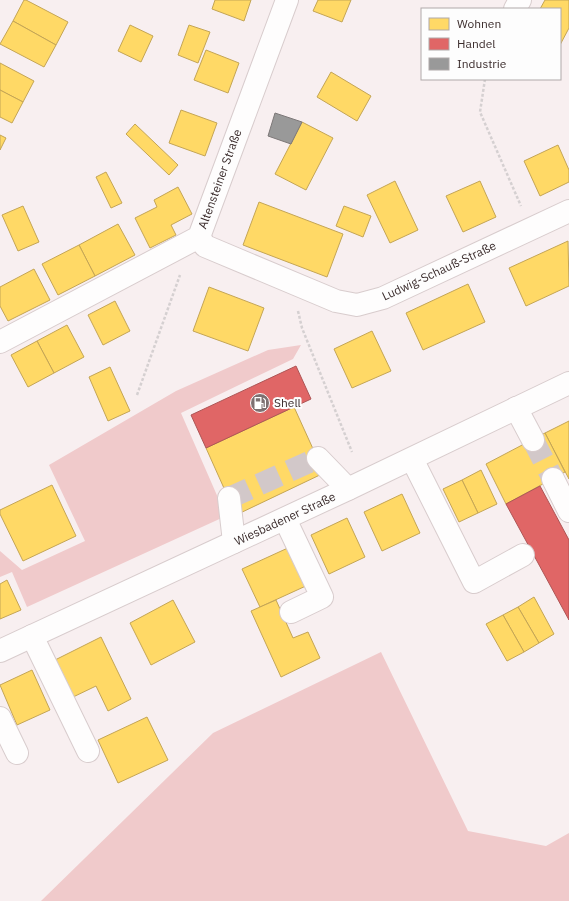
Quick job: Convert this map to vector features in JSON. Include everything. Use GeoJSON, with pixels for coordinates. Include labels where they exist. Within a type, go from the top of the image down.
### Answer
{"type":"FeatureCollection","features":[{"type":"Feature","properties":{"kind":"street","name":"Altensteiner Straße"},"geometry":{"type":"LineString","coordinates":[[0,342],[199,237],[287,0]]}},
{"type":"Feature","properties":{"kind":"street","name":"Ludwig-Schauß-Straße"},"geometry":{"type":"LineString","coordinates":[[199,237],[205,246],[336,301],[357,305],[383,298],[569,211]]}},
{"type":"Feature","properties":{"kind":"street","name":"Wiesbadener Straße"},"geometry":{"type":"LineString","coordinates":[[0,651],[348,490],[569,383]]}},
{"type":"Feature","properties":{"kind":"street"},"geometry":{"type":"LineString","coordinates":[[516,408],[533,440]]}},
{"type":"Feature","properties":{"kind":"street"},"geometry":{"type":"LineString","coordinates":[[318,458],[348,490]]}},
{"type":"Feature","properties":{"kind":"street"},"geometry":{"type":"LineString","coordinates":[[412,459],[474,582],[523,555]]}},
{"type":"Feature","properties":{"kind":"street"},"geometry":{"type":"LineString","coordinates":[[553,479],[569,511]]}},
{"type":"Feature","properties":{"kind":"street"},"geometry":{"type":"LineString","coordinates":[[229,498],[234,542]]}},
{"type":"Feature","properties":{"kind":"street"},"geometry":{"type":"LineString","coordinates":[[285,519],[322,597],[291,612]]}},
{"type":"Feature","properties":{"kind":"street"},"geometry":{"type":"LineString","coordinates":[[32,636],[88,751]]}},
{"type":"Feature","properties":{"kind":"street"},"geometry":{"type":"LineString","coordinates":[[0,718],[17,754]]}},
{"type":"Feature","properties":{"kind":"path"},"geometry":{"type":"LineString","coordinates":[[485,80],[480,112],[531,229]]}},
{"type":"Feature","properties":{"kind":"path"},"geometry":{"type":"LineString","coordinates":[[137,395],[184,266],[178,248]]}},
{"type":"Feature","properties":{"kind":"path"},"geometry":{"type":"LineString","coordinates":[[294,284],[302,328],[352,452]]}},
{"type":"Feature","properties":{"kind":"shaded area"},"geometry":{"type":"Polygon","coordinates":[[[301,345],[293,359],[181,413],[226,516],[27,607],[12,572],[0,577],[0,551],[22,570],[85,541],[49,465],[176,391],[268,350],[301,345]]]}},
{"type":"Feature","properties":{"kind":"shaded area"},"geometry":{"type":"Polygon","coordinates":[[[381,652],[468,831],[546,846],[569,833],[569,901],[41,901],[213,733],[381,652]]]}},
{"type":"Feature","properties":{"kind":"building: Wohnen"},"geometry":{"type":"Polygon","coordinates":[[[24,0],[68,22],[56,45],[13,21],[24,0]]]}},
{"type":"Feature","properties":{"kind":"building: Wohnen"},"geometry":{"type":"Polygon","coordinates":[[[215,0],[251,0],[244,21],[212,9],[215,0]]]}},
{"type":"Feature","properties":{"kind":"building: Wohnen"},"geometry":{"type":"Polygon","coordinates":[[[318,0],[351,0],[342,22],[313,11],[318,0]]]}},
{"type":"Feature","properties":{"kind":"building: Wohnen"},"geometry":{"type":"Polygon","coordinates":[[[545,0],[569,0],[569,28],[561,43],[561,8],[541,8],[545,0]]]}},
{"type":"Feature","properties":{"kind":"building: Wohnen"},"geometry":{"type":"Polygon","coordinates":[[[13,21],[56,45],[44,67],[0,44],[13,21]]]}},
{"type":"Feature","properties":{"kind":"building: Wohnen"},"geometry":{"type":"Polygon","coordinates":[[[130,25],[153,36],[141,62],[118,51],[130,25]]]}},
{"type":"Feature","properties":{"kind":"building: Wohnen"},"geometry":{"type":"Polygon","coordinates":[[[189,25],[210,32],[198,63],[178,55],[189,25]]]}},
{"type":"Feature","properties":{"kind":"building: Wohnen"},"geometry":{"type":"Polygon","coordinates":[[[206,50],[239,63],[228,93],[194,80],[206,50]]]}},
{"type":"Feature","properties":{"kind":"building: Wohnen"},"geometry":{"type":"Polygon","coordinates":[[[0,63],[34,81],[23,102],[0,90],[0,63]]]}},
{"type":"Feature","properties":{"kind":"building: Wohnen"},"geometry":{"type":"Polygon","coordinates":[[[331,72],[371,96],[357,121],[317,97],[331,72]]]}},
{"type":"Feature","properties":{"kind":"building: Wohnen"},"geometry":{"type":"Polygon","coordinates":[[[0,90],[23,102],[12,123],[0,117],[0,90]]]}},
{"type":"Feature","properties":{"kind":"building: Wohnen"},"geometry":{"type":"Polygon","coordinates":[[[181,110],[217,123],[205,156],[169,143],[181,110]]]}},
{"type":"Feature","properties":{"kind":"building: Wohnen"},"geometry":{"type":"Polygon","coordinates":[[[302,122],[333,138],[306,190],[275,174],[302,122]]]}},
{"type":"Feature","properties":{"kind":"building: Wohnen"},"geometry":{"type":"Polygon","coordinates":[[[135,124],[178,165],[169,175],[126,134],[135,124]]]}},
{"type":"Feature","properties":{"kind":"building: Wohnen"},"geometry":{"type":"Polygon","coordinates":[[[0,135],[6,138],[0,150],[0,135]]]}},
{"type":"Feature","properties":{"kind":"building: Wohnen"},"geometry":{"type":"Polygon","coordinates":[[[558,145],[569,170],[569,182],[540,196],[524,161],[558,145]]]}},
{"type":"Feature","properties":{"kind":"building: Wohnen"},"geometry":{"type":"Polygon","coordinates":[[[106,172],[122,203],[111,208],[96,177],[106,172]]]}},
{"type":"Feature","properties":{"kind":"building: Wohnen"},"geometry":{"type":"Polygon","coordinates":[[[395,181],[418,230],[390,243],[367,195],[395,181]]]}},
{"type":"Feature","properties":{"kind":"building: Wohnen"},"geometry":{"type":"Polygon","coordinates":[[[480,181],[496,217],[463,232],[446,196],[480,181]]]}},
{"type":"Feature","properties":{"kind":"building: Wohnen"},"geometry":{"type":"Polygon","coordinates":[[[178,187],[192,214],[171,225],[176,235],[150,248],[135,218],[157,207],[154,200],[178,187]]]}},
{"type":"Feature","properties":{"kind":"building: Wohnen"},"geometry":{"type":"Polygon","coordinates":[[[259,202],[343,234],[327,277],[243,245],[259,202]]]}},
{"type":"Feature","properties":{"kind":"building: Wohnen"},"geometry":{"type":"Polygon","coordinates":[[[23,206],[39,242],[18,251],[2,215],[23,206]]]}},
{"type":"Feature","properties":{"kind":"building: Wohnen"},"geometry":{"type":"Polygon","coordinates":[[[344,206],[371,216],[363,237],[336,226],[344,206]]]}},
{"type":"Feature","properties":{"kind":"building: Wohnen"},"geometry":{"type":"Polygon","coordinates":[[[118,224],[135,255],[95,276],[79,245],[118,224]]]}},
{"type":"Feature","properties":{"kind":"building: Wohnen"},"geometry":{"type":"Polygon","coordinates":[[[568,241],[569,286],[526,306],[509,268],[568,241]]]}},
{"type":"Feature","properties":{"kind":"building: Wohnen"},"geometry":{"type":"Polygon","coordinates":[[[79,245],[95,276],[58,295],[42,264],[79,245]]]}},
{"type":"Feature","properties":{"kind":"building: Wohnen"},"geometry":{"type":"Polygon","coordinates":[[[34,269],[50,300],[8,321],[0,306],[0,287],[34,269]]]}},
{"type":"Feature","properties":{"kind":"building: Wohnen"},"geometry":{"type":"Polygon","coordinates":[[[468,284],[485,322],[423,350],[406,313],[468,284]]]}},
{"type":"Feature","properties":{"kind":"building: Wohnen"},"geometry":{"type":"Polygon","coordinates":[[[209,287],[264,308],[248,351],[193,331],[209,287]]]}},
{"type":"Feature","properties":{"kind":"building: Wohnen"},"geometry":{"type":"Polygon","coordinates":[[[115,301],[130,331],[103,345],[88,315],[115,301]]]}},
{"type":"Feature","properties":{"kind":"building: Wohnen"},"geometry":{"type":"Polygon","coordinates":[[[67,325],[84,357],[54,373],[37,341],[67,325]]]}},
{"type":"Feature","properties":{"kind":"building: Wohnen"},"geometry":{"type":"Polygon","coordinates":[[[372,331],[391,371],[352,388],[334,349],[372,331]]]}},
{"type":"Feature","properties":{"kind":"building: Wohnen"},"geometry":{"type":"Polygon","coordinates":[[[37,341],[54,373],[28,387],[11,355],[37,341]]]}},
{"type":"Feature","properties":{"kind":"building: Wohnen"},"geometry":{"type":"Polygon","coordinates":[[[110,367],[130,411],[108,421],[89,377],[110,367]]]}},
{"type":"Feature","properties":{"kind":"building: Wohnen"},"geometry":{"type":"Polygon","coordinates":[[[294,407],[324,473],[236,515],[206,448],[294,407]]]}},
{"type":"Feature","properties":{"kind":"building: Wohnen"},"geometry":{"type":"Polygon","coordinates":[[[569,421],[569,479],[545,433],[569,421]]]}},
{"type":"Feature","properties":{"kind":"building: Wohnen"},"geometry":{"type":"Polygon","coordinates":[[[545,433],[565,472],[506,504],[486,464],[545,433]]]}},
{"type":"Feature","properties":{"kind":"building: Wohnen"},"geometry":{"type":"Polygon","coordinates":[[[481,470],[497,504],[478,513],[462,480],[481,470]]]}},
{"type":"Feature","properties":{"kind":"building: Wohnen"},"geometry":{"type":"Polygon","coordinates":[[[462,480],[478,513],[459,522],[443,489],[462,480]]]}},
{"type":"Feature","properties":{"kind":"building: Wohnen"},"geometry":{"type":"Polygon","coordinates":[[[52,485],[76,536],[23,561],[0,514],[0,510],[52,485]]]}},
{"type":"Feature","properties":{"kind":"building: Wohnen"},"geometry":{"type":"Polygon","coordinates":[[[402,494],[420,533],[382,551],[364,512],[402,494]]]}},
{"type":"Feature","properties":{"kind":"building: Wohnen"},"geometry":{"type":"Polygon","coordinates":[[[347,518],[365,557],[329,574],[311,535],[347,518]]]}},
{"type":"Feature","properties":{"kind":"building: Wohnen"},"geometry":{"type":"Polygon","coordinates":[[[290,547],[308,585],[260,607],[242,569],[290,547]]]}},
{"type":"Feature","properties":{"kind":"building: Wohnen"},"geometry":{"type":"Polygon","coordinates":[[[7,580],[21,610],[0,619],[0,584],[7,580]]]}},
{"type":"Feature","properties":{"kind":"building: Wohnen"},"geometry":{"type":"Polygon","coordinates":[[[534,597],[554,634],[539,643],[518,607],[534,597]]]}},
{"type":"Feature","properties":{"kind":"building: Wohnen"},"geometry":{"type":"Polygon","coordinates":[[[173,600],[195,642],[151,665],[130,623],[173,600]]]}},
{"type":"Feature","properties":{"kind":"building: Wohnen"},"geometry":{"type":"Polygon","coordinates":[[[276,600],[293,638],[308,632],[320,658],[281,677],[251,611],[276,600]]]}},
{"type":"Feature","properties":{"kind":"building: Wohnen"},"geometry":{"type":"Polygon","coordinates":[[[518,607],[539,643],[524,652],[503,615],[518,607]]]}},
{"type":"Feature","properties":{"kind":"building: Wohnen"},"geometry":{"type":"Polygon","coordinates":[[[503,615],[524,652],[507,661],[486,624],[503,615]]]}},
{"type":"Feature","properties":{"kind":"building: Wohnen"},"geometry":{"type":"Polygon","coordinates":[[[101,637],[131,699],[108,711],[96,686],[71,698],[53,661],[101,637]]]}},
{"type":"Feature","properties":{"kind":"building: Wohnen"},"geometry":{"type":"Polygon","coordinates":[[[32,670],[50,710],[17,725],[0,685],[32,670]]]}},
{"type":"Feature","properties":{"kind":"building: Wohnen"},"geometry":{"type":"Polygon","coordinates":[[[147,717],[168,760],[118,783],[98,740],[147,717]]]}},
{"type":"Feature","properties":{"kind":"building: Handel","name":"Shell"},"geometry":{"type":"Polygon","coordinates":[[[296,366],[311,399],[206,448],[191,415],[296,366]]]}},
{"type":"Feature","properties":{"kind":"building: Handel"},"geometry":{"type":"Polygon","coordinates":[[[540,486],[569,540],[569,620],[506,504],[540,486]]]}},
{"type":"Feature","properties":{"kind":"building: Industrie"},"geometry":{"type":"Polygon","coordinates":[[[275,113],[302,122],[291,144],[268,136],[275,113]]]}},
{"type":"Feature","properties":{"kind":"tunnel"},"geometry":{"type":"LineString","coordinates":[[533,440],[553,479]]}},
{"type":"Feature","properties":{"kind":"tunnel"},"geometry":{"type":"LineString","coordinates":[[229,498],[318,458]]}},
{"type":"Feature","properties":{"kind":"place","name":"Shell"},"geometry":{"type":"Point","coordinates":[260,403]}}]}
